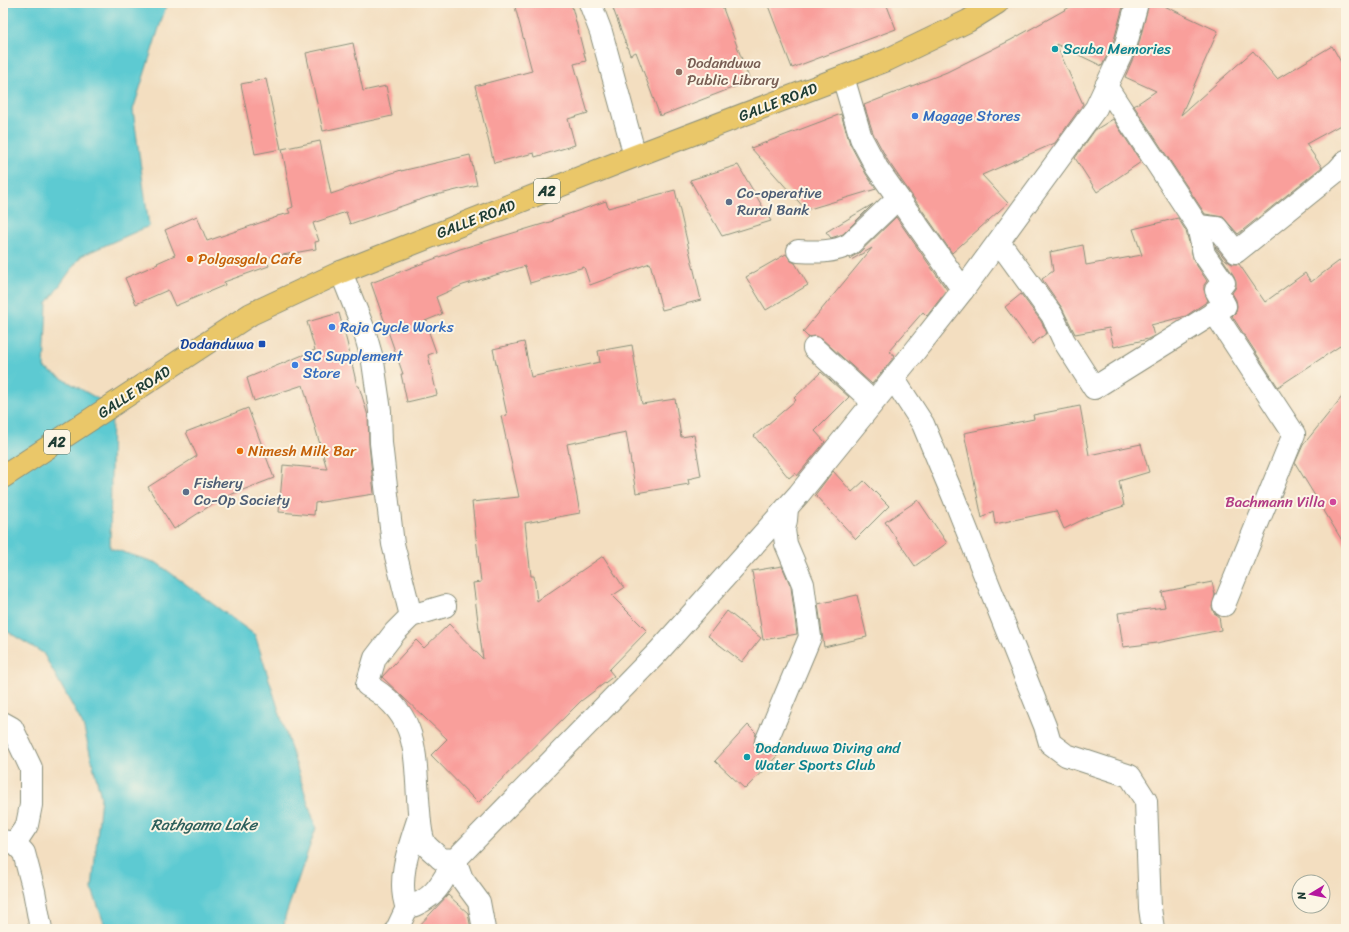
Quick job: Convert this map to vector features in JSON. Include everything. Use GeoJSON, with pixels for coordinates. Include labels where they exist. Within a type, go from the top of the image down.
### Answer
{"type":"FeatureCollection","features":[{"type":"Feature","properties":{"kind":"highway","name":"GALLE ROAD"},"geometry":{"type":"LineString","coordinates":[[3,477],[112,407],[251,314],[341,272],[635,156],[887,60],[968,21],[997,3]]}},
{"type":"Feature","properties":{"kind":"street"},"geometry":{"type":"LineString","coordinates":[[590,3],[600,32],[635,156]]}},
{"type":"Feature","properties":{"kind":"street"},"geometry":{"type":"LineString","coordinates":[[407,908],[420,904],[438,889],[455,860],[658,652],[787,508],[893,378],[999,242],[1096,108],[1126,44],[1137,3]]}},
{"type":"Feature","properties":{"kind":"street"},"geometry":{"type":"LineString","coordinates":[[843,77],[861,138],[877,168],[962,290]]}},
{"type":"Feature","properties":{"kind":"street"},"geometry":{"type":"LineString","coordinates":[[999,242],[1052,315],[1064,341],[1094,388],[1225,306],[1216,290],[1224,283],[1204,254],[1198,226],[1106,86]]}},
{"type":"Feature","properties":{"kind":"street"},"geometry":{"type":"LineString","coordinates":[[1198,226],[1217,228],[1236,252],[1338,170],[1346,161]]}},
{"type":"Feature","properties":{"kind":"street"},"geometry":{"type":"LineString","coordinates":[[798,251],[820,252],[841,249],[850,244],[898,198]]}},
{"type":"Feature","properties":{"kind":"street"},"geometry":{"type":"LineString","coordinates":[[341,272],[364,330],[374,362],[380,411],[381,444],[394,544],[411,616]]}},
{"type":"Feature","properties":{"kind":"street"},"geometry":{"type":"LineString","coordinates":[[1214,312],[1294,434],[1224,605]]}},
{"type":"Feature","properties":{"kind":"street"},"geometry":{"type":"LineString","coordinates":[[814,348],[873,402]]}},
{"type":"Feature","properties":{"kind":"street"},"geometry":{"type":"LineString","coordinates":[[893,378],[923,424],[1045,726],[1050,743],[1066,755],[1130,776],[1146,801],[1150,908],[1153,929]]}},
{"type":"Feature","properties":{"kind":"street"},"geometry":{"type":"LineString","coordinates":[[766,742],[810,636],[804,584],[786,544],[784,530],[787,508]]}},
{"type":"Feature","properties":{"kind":"street"},"geometry":{"type":"LineString","coordinates":[[445,606],[411,616],[395,632],[374,658],[367,685],[380,692],[397,708],[409,729],[416,756],[419,817],[425,844],[441,859],[455,860]]}},
{"type":"Feature","properties":{"kind":"street"},"geometry":{"type":"LineString","coordinates":[[3,723],[12,728],[31,768],[31,805],[27,825],[9,842],[24,853],[34,891],[41,929]]}},
{"type":"Feature","properties":{"kind":"street"},"geometry":{"type":"LineString","coordinates":[[397,929],[407,908],[403,898],[403,878],[413,835],[419,817]]}},
{"type":"Feature","properties":{"kind":"street"},"geometry":{"type":"LineString","coordinates":[[455,860],[462,879],[479,902],[484,929]]}},
{"type":"Feature","properties":{"kind":"water","name":"Rathgama Lake"},"geometry":{"type":"Polygon","coordinates":[[[3,3],[167,3],[133,110],[149,226],[81,256],[47,303],[44,368],[112,407],[110,548],[157,563],[255,635],[316,828],[285,917],[284,929],[106,929],[92,889],[101,797],[83,725],[43,653],[3,629],[3,3]]]}},
{"type":"Feature","properties":{"kind":"building"},"geometry":{"type":"Polygon","coordinates":[[[514,3],[571,3],[586,61],[574,64],[588,113],[568,119],[575,145],[535,157],[534,153],[494,163],[475,86],[532,71],[514,3]]]}},
{"type":"Feature","properties":{"kind":"building"},"geometry":{"type":"Polygon","coordinates":[[[611,3],[721,3],[750,81],[660,116],[636,52],[630,55],[611,3]]]}},
{"type":"Feature","properties":{"kind":"building"},"geometry":{"type":"Polygon","coordinates":[[[767,3],[886,3],[896,29],[792,68],[767,3]]]}},
{"type":"Feature","properties":{"kind":"building"},"geometry":{"type":"Polygon","coordinates":[[[1077,3],[1124,3],[1114,40],[1102,66],[1056,44],[1083,104],[1055,143],[982,175],[1008,203],[952,253],[888,161],[873,133],[864,105],[947,72],[1011,40],[1077,3]]]}},
{"type":"Feature","properties":{"kind":"building"},"geometry":{"type":"Polygon","coordinates":[[[1149,3],[1158,3],[1218,31],[1181,115],[1253,51],[1277,79],[1332,46],[1346,71],[1346,122],[1306,144],[1322,167],[1238,234],[1223,217],[1205,214],[1134,106],[1156,91],[1125,77],[1138,47],[1149,3]]]}},
{"type":"Feature","properties":{"kind":"building"},"geometry":{"type":"Polygon","coordinates":[[[353,43],[363,91],[386,86],[392,116],[323,131],[306,53],[353,43]]]}},
{"type":"Feature","properties":{"kind":"building"},"geometry":{"type":"Polygon","coordinates":[[[266,79],[281,149],[255,154],[241,84],[266,79]]]}},
{"type":"Feature","properties":{"kind":"building"},"geometry":{"type":"Polygon","coordinates":[[[841,114],[850,144],[876,189],[806,210],[751,148],[841,114]]]}},
{"type":"Feature","properties":{"kind":"building"},"geometry":{"type":"Polygon","coordinates":[[[1113,119],[1141,162],[1097,192],[1075,158],[1095,130],[1113,119]]]}},
{"type":"Feature","properties":{"kind":"building"},"geometry":{"type":"Polygon","coordinates":[[[320,141],[331,194],[401,170],[470,155],[477,185],[428,197],[350,224],[346,212],[313,223],[319,241],[315,242],[316,249],[266,258],[269,266],[224,282],[225,285],[175,306],[168,290],[136,304],[125,278],[175,255],[165,230],[197,216],[207,241],[277,216],[290,213],[288,209],[293,207],[282,149],[320,141]]]}},
{"type":"Feature","properties":{"kind":"building","name":"Co-operative Rural Bank"},"geometry":{"type":"Polygon","coordinates":[[[738,165],[771,221],[722,236],[690,180],[738,165]]]}},
{"type":"Feature","properties":{"kind":"building"},"geometry":{"type":"Polygon","coordinates":[[[675,190],[701,300],[662,310],[650,263],[590,285],[584,267],[530,283],[525,266],[463,285],[436,297],[442,314],[425,321],[436,352],[428,355],[437,395],[407,402],[401,374],[403,374],[371,283],[460,249],[553,221],[552,220],[606,201],[608,208],[675,190]]]}},
{"type":"Feature","properties":{"kind":"building"},"geometry":{"type":"Polygon","coordinates":[[[873,204],[843,234],[831,238],[826,232],[873,204]]]}},
{"type":"Feature","properties":{"kind":"building"},"geometry":{"type":"Polygon","coordinates":[[[896,217],[947,290],[927,316],[923,312],[889,351],[895,356],[872,384],[822,339],[816,336],[808,337],[803,332],[872,248],[851,260],[850,258],[859,253],[896,217]]]}},
{"type":"Feature","properties":{"kind":"building"},"geometry":{"type":"Polygon","coordinates":[[[1178,218],[1186,231],[1194,261],[1207,281],[1204,285],[1204,290],[1208,301],[1186,316],[1151,325],[1154,336],[1148,339],[1114,347],[1109,328],[1075,334],[1062,308],[1042,279],[1053,271],[1050,252],[1083,245],[1086,265],[1142,255],[1133,229],[1178,218]]]}},
{"type":"Feature","properties":{"kind":"building"},"geometry":{"type":"Polygon","coordinates":[[[1215,246],[1226,260],[1232,264],[1239,264],[1265,302],[1305,273],[1311,282],[1346,256],[1346,342],[1278,387],[1232,316],[1236,312],[1237,306],[1236,300],[1232,293],[1236,287],[1236,281],[1215,246]]]}},
{"type":"Feature","properties":{"kind":"building"},"geometry":{"type":"Polygon","coordinates":[[[786,254],[791,261],[795,263],[808,285],[766,310],[746,277],[786,254]]]}},
{"type":"Feature","properties":{"kind":"building"},"geometry":{"type":"Polygon","coordinates":[[[1021,294],[1041,321],[1047,333],[1032,344],[1005,307],[1021,294]]]}},
{"type":"Feature","properties":{"kind":"building"},"geometry":{"type":"Polygon","coordinates":[[[339,313],[357,386],[359,386],[368,416],[374,494],[315,503],[314,515],[279,512],[283,465],[327,469],[303,385],[254,401],[247,378],[315,350],[307,322],[339,313]]]}},
{"type":"Feature","properties":{"kind":"building"},"geometry":{"type":"Polygon","coordinates":[[[524,342],[531,377],[600,362],[598,351],[632,345],[642,404],[675,399],[681,437],[694,435],[701,476],[688,479],[689,484],[636,493],[626,432],[567,444],[580,513],[525,523],[531,576],[534,576],[537,601],[603,556],[624,588],[612,596],[647,631],[609,670],[614,676],[581,701],[478,803],[431,755],[447,739],[382,677],[416,640],[424,648],[449,624],[483,659],[473,583],[481,582],[472,502],[519,497],[501,416],[507,415],[493,349],[524,342]]]}},
{"type":"Feature","properties":{"kind":"building"},"geometry":{"type":"Polygon","coordinates":[[[821,372],[849,397],[815,431],[825,442],[797,476],[795,473],[789,478],[754,436],[796,400],[794,398],[821,372]]]}},
{"type":"Feature","properties":{"kind":"building","name":"Bachmann Villa"},"geometry":{"type":"Polygon","coordinates":[[[1346,392],[1346,547],[1295,463],[1303,445],[1346,392]]]}},
{"type":"Feature","properties":{"kind":"building"},"geometry":{"type":"Polygon","coordinates":[[[1080,406],[1089,455],[1141,444],[1149,472],[1119,481],[1124,506],[1086,518],[1064,529],[1056,511],[995,524],[993,511],[982,518],[964,433],[1034,419],[1033,415],[1080,406]]]}},
{"type":"Feature","properties":{"kind":"building"},"geometry":{"type":"Polygon","coordinates":[[[248,408],[274,478],[222,498],[174,529],[148,487],[197,456],[186,432],[248,408]]]}},
{"type":"Feature","properties":{"kind":"building"},"geometry":{"type":"Polygon","coordinates":[[[833,471],[852,492],[864,481],[889,506],[856,539],[815,495],[833,471]]]}},
{"type":"Feature","properties":{"kind":"building"},"geometry":{"type":"Polygon","coordinates":[[[918,500],[947,543],[915,566],[885,522],[918,500]]]}},
{"type":"Feature","properties":{"kind":"building"},"geometry":{"type":"Polygon","coordinates":[[[782,566],[791,587],[797,634],[763,640],[752,571],[782,566]]]}},
{"type":"Feature","properties":{"kind":"building"},"geometry":{"type":"Polygon","coordinates":[[[1212,582],[1215,595],[1212,607],[1214,613],[1219,616],[1221,630],[1157,643],[1123,647],[1118,613],[1165,607],[1162,592],[1212,582]]]}},
{"type":"Feature","properties":{"kind":"building"},"geometry":{"type":"Polygon","coordinates":[[[857,595],[867,637],[824,647],[818,604],[857,595]]]}},
{"type":"Feature","properties":{"kind":"building"},"geometry":{"type":"Polygon","coordinates":[[[727,611],[761,638],[742,662],[708,636],[727,611]]]}},
{"type":"Feature","properties":{"kind":"building","name":"Dodanduwa Diving and Water Sports Club"},"geometry":{"type":"Polygon","coordinates":[[[748,725],[756,733],[754,743],[756,750],[767,754],[775,750],[779,754],[745,789],[715,761],[748,725]]]}},
{"type":"Feature","properties":{"kind":"building"},"geometry":{"type":"Polygon","coordinates":[[[448,895],[468,913],[471,929],[416,929],[448,895]]]}},
{"type":"Feature","properties":{"kind":"place","name":"Scuba Memories"},"geometry":{"type":"Point","coordinates":[1055,49]}},
{"type":"Feature","properties":{"kind":"place","name":"Dodanduwa Public Library"},"geometry":{"type":"Point","coordinates":[679,72]}},
{"type":"Feature","properties":{"kind":"place","name":"Magage Stores"},"geometry":{"type":"Point","coordinates":[915,116]}},
{"type":"Feature","properties":{"kind":"place","name":"Co-operative Rural Bank"},"geometry":{"type":"Point","coordinates":[729,202]}},
{"type":"Feature","properties":{"kind":"place","name":"Polgasgala Cafe"},"geometry":{"type":"Point","coordinates":[190,259]}},
{"type":"Feature","properties":{"kind":"place","name":"Raja Cycle Works"},"geometry":{"type":"Point","coordinates":[332,327]}},
{"type":"Feature","properties":{"kind":"place","name":"Dodanduwa"},"geometry":{"type":"Point","coordinates":[262,344]}},
{"type":"Feature","properties":{"kind":"place","name":"SC Supplement Store"},"geometry":{"type":"Point","coordinates":[295,365]}},
{"type":"Feature","properties":{"kind":"place","name":"Nimesh Milk Bar"},"geometry":{"type":"Point","coordinates":[240,451]}},
{"type":"Feature","properties":{"kind":"place","name":"Fishery Co-Op Society"},"geometry":{"type":"Point","coordinates":[186,492]}},
{"type":"Feature","properties":{"kind":"place","name":"Bachmann Villa"},"geometry":{"type":"Point","coordinates":[1333,502]}},
{"type":"Feature","properties":{"kind":"place","name":"Dodanduwa Diving and Water Sports Club"},"geometry":{"type":"Point","coordinates":[747,757]}}]}
